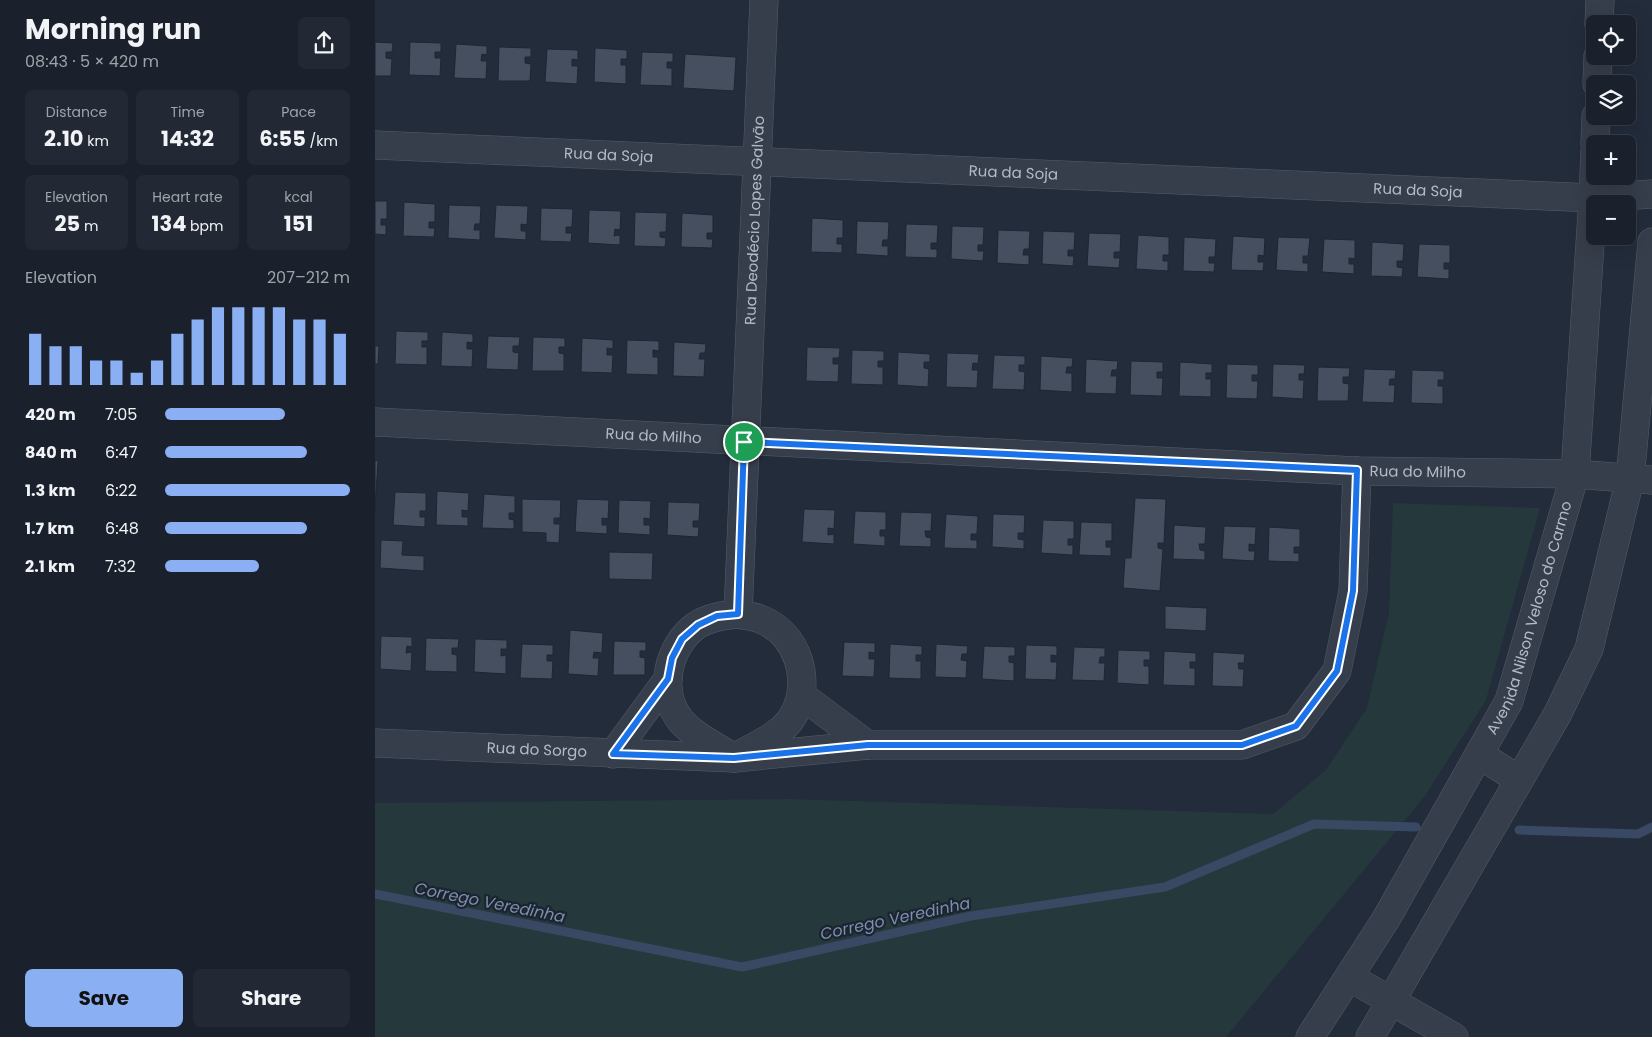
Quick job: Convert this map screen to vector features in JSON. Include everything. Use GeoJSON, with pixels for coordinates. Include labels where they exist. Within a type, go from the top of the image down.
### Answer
{"type":"FeatureCollection","features":[{"type":"Feature","properties":{"kind":"street","name":"Rua Deodécio Lopes Galvão"},"geometry":{"type":"LineString","coordinates":[[738,614],[764,0]]}},
{"type":"Feature","properties":{"kind":"street"},"geometry":{"type":"LineString","coordinates":[[1599,15],[1600,0]]}},
{"type":"Feature","properties":{"kind":"street","name":"Rua da Soja"},"geometry":{"type":"LineString","coordinates":[[375,145],[1586,198]]}},
{"type":"Feature","properties":{"kind":"street","name":"Rua da Soja"},"geometry":{"type":"LineString","coordinates":[[1636,195],[1652,194]]}},
{"type":"Feature","properties":{"kind":"street"},"geometry":{"type":"LineString","coordinates":[[1371,1037],[1557,715],[1589,649],[1641,480],[1652,242]]}},
{"type":"Feature","properties":{"kind":"street","name":"Avenida Nilson Veloso do Carmo"},"geometry":{"type":"LineString","coordinates":[[1310,1037],[1387,919],[1509,701],[1575,474],[1590,245]]}},
{"type":"Feature","properties":{"kind":"street","name":"Rua do Milho"},"geometry":{"type":"LineString","coordinates":[[375,422],[744,442],[1357,470],[1575,474],[1641,480]]}},
{"type":"Feature","properties":{"kind":"street","name":"Rua do Sorgo"},"geometry":{"type":"LineString","coordinates":[[375,743],[734,758],[868,745],[1242,745],[1296,726],[1337,671],[1353,591],[1357,470]]}},
{"type":"Feature","properties":{"kind":"street"},"geometry":{"type":"LineString","coordinates":[[738,614],[761,619],[780,631],[795,649],[802,672],[801,695],[793,716],[777,734],[734,758],[694,734],[680,719],[670,700],[668,679],[672,658],[682,639],[698,625],[717,616],[738,614]]}},
{"type":"Feature","properties":{"kind":"street"},"geometry":{"type":"LineString","coordinates":[[613,754],[668,679]]}},
{"type":"Feature","properties":{"kind":"street"},"geometry":{"type":"LineString","coordinates":[[801,695],[868,745]]}},
{"type":"Feature","properties":{"kind":"street"},"geometry":{"type":"LineString","coordinates":[[1479,754],[1519,780]]}},
{"type":"Feature","properties":{"kind":"street"},"geometry":{"type":"LineString","coordinates":[[1349,977],[1454,1037]]}},
{"type":"Feature","properties":{"kind":"green space"},"geometry":{"type":"Polygon","coordinates":[[[1393,503],[1540,508],[1486,700],[1425,796],[1226,1037],[375,1037],[375,803],[788,799],[1273,814],[1326,770],[1367,708],[1389,612],[1393,503]]]}},
{"type":"Feature","properties":{"kind":"building"},"geometry":{"type":"Polygon","coordinates":[[[375,42],[393,43],[392,52],[386,52],[386,58],[392,59],[391,76],[375,76],[375,42]]]}},
{"type":"Feature","properties":{"kind":"building"},"geometry":{"type":"Polygon","coordinates":[[[410,42],[441,43],[441,52],[435,52],[435,58],[441,58],[440,76],[409,75],[410,42]]]}},
{"type":"Feature","properties":{"kind":"building"},"geometry":{"type":"Polygon","coordinates":[[[456,44],[487,46],[487,55],[482,54],[481,61],[487,61],[486,79],[454,78],[456,44]]]}},
{"type":"Feature","properties":{"kind":"building"},"geometry":{"type":"Polygon","coordinates":[[[499,47],[531,48],[531,57],[525,57],[525,63],[531,64],[530,81],[498,81],[499,47]]]}},
{"type":"Feature","properties":{"kind":"building"},"geometry":{"type":"Polygon","coordinates":[[[595,48],[627,50],[627,59],[621,59],[621,65],[626,65],[626,84],[594,82],[595,48]]]}},
{"type":"Feature","properties":{"kind":"building"},"geometry":{"type":"Polygon","coordinates":[[[547,49],[578,50],[578,60],[572,59],[572,66],[578,66],[577,84],[545,82],[547,49]]]}},
{"type":"Feature","properties":{"kind":"building"},"geometry":{"type":"Polygon","coordinates":[[[642,52],[673,53],[673,62],[667,62],[667,68],[672,68],[672,86],[640,85],[642,52]]]}},
{"type":"Feature","properties":{"kind":"building"},"geometry":{"type":"Polygon","coordinates":[[[685,54],[736,57],[734,91],[683,88],[685,54]]]}},
{"type":"Feature","properties":{"kind":"building"},"geometry":{"type":"Polygon","coordinates":[[[375,201],[387,201],[387,219],[381,219],[381,225],[386,225],[386,235],[375,234],[375,201]]]}},
{"type":"Feature","properties":{"kind":"building"},"geometry":{"type":"Polygon","coordinates":[[[404,202],[435,204],[435,222],[429,222],[429,228],[435,228],[434,237],[403,236],[404,202]]]}},
{"type":"Feature","properties":{"kind":"building"},"geometry":{"type":"Polygon","coordinates":[[[449,205],[481,206],[480,224],[475,224],[474,230],[480,230],[480,240],[448,238],[449,205]]]}},
{"type":"Feature","properties":{"kind":"building"},"geometry":{"type":"Polygon","coordinates":[[[496,205],[528,206],[527,225],[521,224],[521,231],[526,231],[526,240],[494,238],[496,205]]]}},
{"type":"Feature","properties":{"kind":"building"},"geometry":{"type":"Polygon","coordinates":[[[541,208],[573,209],[572,227],[566,227],[566,233],[572,233],[571,242],[540,241],[541,208]]]}},
{"type":"Feature","properties":{"kind":"building"},"geometry":{"type":"Polygon","coordinates":[[[589,210],[621,211],[620,230],[615,229],[614,236],[620,235],[620,245],[588,243],[589,210]]]}},
{"type":"Feature","properties":{"kind":"building"},"geometry":{"type":"Polygon","coordinates":[[[635,212],[667,213],[666,232],[660,232],[660,237],[666,238],[665,247],[634,246],[635,212]]]}},
{"type":"Feature","properties":{"kind":"building"},"geometry":{"type":"Polygon","coordinates":[[[682,213],[713,215],[713,233],[707,233],[707,239],[713,239],[712,248],[681,247],[682,213]]]}},
{"type":"Feature","properties":{"kind":"building"},"geometry":{"type":"Polygon","coordinates":[[[812,218],[843,220],[843,238],[837,238],[837,244],[842,244],[842,253],[811,252],[812,218]]]}},
{"type":"Feature","properties":{"kind":"building"},"geometry":{"type":"Polygon","coordinates":[[[857,221],[889,222],[888,240],[883,240],[882,246],[888,246],[888,256],[856,254],[857,221]]]}},
{"type":"Feature","properties":{"kind":"building"},"geometry":{"type":"Polygon","coordinates":[[[906,224],[938,225],[937,243],[931,243],[931,249],[937,249],[937,258],[905,257],[906,224]]]}},
{"type":"Feature","properties":{"kind":"building"},"geometry":{"type":"Polygon","coordinates":[[[952,226],[984,227],[983,245],[978,245],[978,251],[984,251],[983,261],[951,259],[952,226]]]}},
{"type":"Feature","properties":{"kind":"building"},"geometry":{"type":"Polygon","coordinates":[[[998,230],[1030,231],[1029,249],[1024,249],[1023,255],[1029,255],[1029,265],[997,263],[998,230]]]}},
{"type":"Feature","properties":{"kind":"building"},"geometry":{"type":"Polygon","coordinates":[[[1043,231],[1075,232],[1074,250],[1068,250],[1068,256],[1074,256],[1073,266],[1042,264],[1043,231]]]}},
{"type":"Feature","properties":{"kind":"building"},"geometry":{"type":"Polygon","coordinates":[[[1089,233],[1121,234],[1120,252],[1114,252],[1114,258],[1120,258],[1119,268],[1087,266],[1089,233]]]}},
{"type":"Feature","properties":{"kind":"building"},"geometry":{"type":"Polygon","coordinates":[[[1138,235],[1169,237],[1169,255],[1163,255],[1163,261],[1168,261],[1168,271],[1136,269],[1138,235]]]}},
{"type":"Feature","properties":{"kind":"building"},"geometry":{"type":"Polygon","coordinates":[[[1233,236],[1265,238],[1264,256],[1258,255],[1258,262],[1264,262],[1263,271],[1231,270],[1233,236]]]}},
{"type":"Feature","properties":{"kind":"building"},"geometry":{"type":"Polygon","coordinates":[[[1184,237],[1216,239],[1215,257],[1209,257],[1209,263],[1215,263],[1214,272],[1183,271],[1184,237]]]}},
{"type":"Feature","properties":{"kind":"building"},"geometry":{"type":"Polygon","coordinates":[[[1278,237],[1310,238],[1308,256],[1303,256],[1303,263],[1308,263],[1308,272],[1276,270],[1278,237]]]}},
{"type":"Feature","properties":{"kind":"building"},"geometry":{"type":"Polygon","coordinates":[[[1324,239],[1355,240],[1355,259],[1349,258],[1349,264],[1354,264],[1354,274],[1322,272],[1324,239]]]}},
{"type":"Feature","properties":{"kind":"building"},"geometry":{"type":"Polygon","coordinates":[[[1372,242],[1404,244],[1403,261],[1397,261],[1397,267],[1403,268],[1402,277],[1371,276],[1372,242]]]}},
{"type":"Feature","properties":{"kind":"building"},"geometry":{"type":"Polygon","coordinates":[[[1419,244],[1450,245],[1450,263],[1444,263],[1444,269],[1449,269],[1449,279],[1417,277],[1419,244]]]}},
{"type":"Feature","properties":{"kind":"building"},"geometry":{"type":"Polygon","coordinates":[[[396,331],[428,332],[428,341],[422,341],[422,347],[427,347],[427,365],[395,364],[396,331]]]}},
{"type":"Feature","properties":{"kind":"building"},"geometry":{"type":"Polygon","coordinates":[[[442,332],[473,334],[473,343],[467,342],[467,349],[473,349],[472,367],[441,366],[442,332]]]}},
{"type":"Feature","properties":{"kind":"building"},"geometry":{"type":"Polygon","coordinates":[[[488,336],[520,337],[519,346],[513,346],[513,352],[519,353],[518,370],[486,369],[488,336]]]}},
{"type":"Feature","properties":{"kind":"building"},"geometry":{"type":"Polygon","coordinates":[[[533,337],[565,338],[565,347],[559,347],[559,353],[564,354],[564,371],[532,371],[533,337]]]}},
{"type":"Feature","properties":{"kind":"building"},"geometry":{"type":"Polygon","coordinates":[[[582,338],[613,340],[613,349],[607,348],[607,355],[613,355],[612,373],[581,372],[582,338]]]}},
{"type":"Feature","properties":{"kind":"building"},"geometry":{"type":"Polygon","coordinates":[[[627,340],[659,341],[659,351],[653,350],[653,357],[658,357],[658,375],[626,374],[627,340]]]}},
{"type":"Feature","properties":{"kind":"building"},"geometry":{"type":"Polygon","coordinates":[[[674,342],[706,344],[705,353],[700,353],[699,359],[705,359],[704,377],[673,376],[674,342]]]}},
{"type":"Feature","properties":{"kind":"building"},"geometry":{"type":"Polygon","coordinates":[[[375,346],[379,346],[378,364],[375,364],[375,346]]]}},
{"type":"Feature","properties":{"kind":"building"},"geometry":{"type":"Polygon","coordinates":[[[807,347],[840,348],[839,358],[833,358],[833,364],[839,364],[838,382],[806,381],[807,347]]]}},
{"type":"Feature","properties":{"kind":"building"},"geometry":{"type":"Polygon","coordinates":[[[852,350],[884,351],[884,361],[878,361],[878,367],[883,367],[883,385],[851,384],[852,350]]]}},
{"type":"Feature","properties":{"kind":"building"},"geometry":{"type":"Polygon","coordinates":[[[898,352],[930,354],[930,362],[924,362],[924,368],[929,369],[928,387],[897,385],[898,352]]]}},
{"type":"Feature","properties":{"kind":"building"},"geometry":{"type":"Polygon","coordinates":[[[947,353],[979,354],[978,364],[973,363],[972,370],[978,370],[977,388],[946,387],[947,353]]]}},
{"type":"Feature","properties":{"kind":"building"},"geometry":{"type":"Polygon","coordinates":[[[994,355],[1025,356],[1025,365],[1019,365],[1019,371],[1025,372],[1024,390],[992,389],[994,355]]]}},
{"type":"Feature","properties":{"kind":"building"},"geometry":{"type":"Polygon","coordinates":[[[1041,356],[1073,358],[1072,367],[1067,367],[1066,373],[1072,373],[1072,392],[1040,390],[1041,356]]]}},
{"type":"Feature","properties":{"kind":"building"},"geometry":{"type":"Polygon","coordinates":[[[1086,359],[1118,361],[1117,370],[1112,370],[1111,376],[1117,376],[1116,394],[1085,393],[1086,359]]]}},
{"type":"Feature","properties":{"kind":"building"},"geometry":{"type":"Polygon","coordinates":[[[1131,361],[1163,362],[1163,372],[1157,372],[1157,378],[1163,378],[1162,396],[1130,395],[1131,361]]]}},
{"type":"Feature","properties":{"kind":"building"},"geometry":{"type":"Polygon","coordinates":[[[1180,362],[1212,364],[1212,373],[1206,373],[1206,379],[1211,379],[1211,397],[1179,396],[1180,362]]]}},
{"type":"Feature","properties":{"kind":"building"},"geometry":{"type":"Polygon","coordinates":[[[1227,364],[1258,365],[1258,375],[1252,375],[1252,381],[1258,381],[1257,399],[1226,398],[1227,364]]]}},
{"type":"Feature","properties":{"kind":"building"},"geometry":{"type":"Polygon","coordinates":[[[1273,364],[1305,365],[1304,374],[1299,374],[1299,380],[1304,380],[1303,399],[1272,397],[1273,364]]]}},
{"type":"Feature","properties":{"kind":"building"},"geometry":{"type":"Polygon","coordinates":[[[1318,367],[1350,368],[1349,377],[1343,377],[1343,383],[1349,384],[1348,401],[1317,401],[1318,367]]]}},
{"type":"Feature","properties":{"kind":"building"},"geometry":{"type":"Polygon","coordinates":[[[1364,369],[1396,370],[1395,379],[1390,379],[1389,385],[1395,385],[1394,403],[1362,402],[1364,369]]]}},
{"type":"Feature","properties":{"kind":"building"},"geometry":{"type":"Polygon","coordinates":[[[1412,370],[1444,371],[1444,380],[1438,380],[1438,386],[1443,386],[1443,404],[1411,403],[1412,370]]]}},
{"type":"Feature","properties":{"kind":"building"},"geometry":{"type":"Polygon","coordinates":[[[375,460],[378,461],[375,509],[375,460]]]}},
{"type":"Feature","properties":{"kind":"building"},"geometry":{"type":"Polygon","coordinates":[[[437,491],[469,493],[468,511],[462,510],[462,517],[468,517],[468,526],[436,525],[437,491]]]}},
{"type":"Feature","properties":{"kind":"building"},"geometry":{"type":"Polygon","coordinates":[[[395,492],[426,493],[426,511],[420,511],[420,517],[425,517],[425,527],[393,525],[395,492]]]}},
{"type":"Feature","properties":{"kind":"building"},"geometry":{"type":"Polygon","coordinates":[[[484,494],[515,496],[515,513],[509,513],[509,519],[514,520],[514,529],[482,528],[484,494]]]}},
{"type":"Feature","properties":{"kind":"building"},"geometry":{"type":"Polygon","coordinates":[[[1135,498],[1166,499],[1164,543],[1158,543],[1158,548],[1163,549],[1160,591],[1123,588],[1125,558],[1131,558],[1135,498]]]}},
{"type":"Feature","properties":{"kind":"building"},"geometry":{"type":"Polygon","coordinates":[[[522,499],[561,500],[560,518],[554,518],[554,524],[560,524],[559,543],[546,542],[546,533],[522,532],[522,499]]]}},
{"type":"Feature","properties":{"kind":"building"},"geometry":{"type":"Polygon","coordinates":[[[577,499],[609,500],[608,519],[602,518],[602,525],[607,525],[607,534],[575,532],[577,499]]]}},
{"type":"Feature","properties":{"kind":"building"},"geometry":{"type":"Polygon","coordinates":[[[619,500],[651,501],[650,519],[644,518],[644,525],[650,525],[650,535],[618,533],[619,500]]]}},
{"type":"Feature","properties":{"kind":"building"},"geometry":{"type":"Polygon","coordinates":[[[668,502],[700,503],[699,521],[693,521],[693,527],[699,527],[698,537],[667,535],[668,502]]]}},
{"type":"Feature","properties":{"kind":"building"},"geometry":{"type":"Polygon","coordinates":[[[804,509],[835,510],[834,529],[828,528],[828,535],[834,534],[834,544],[802,542],[804,509]]]}},
{"type":"Feature","properties":{"kind":"building"},"geometry":{"type":"Polygon","coordinates":[[[855,511],[886,512],[886,530],[880,530],[880,536],[885,536],[885,546],[853,544],[855,511]]]}},
{"type":"Feature","properties":{"kind":"building"},"geometry":{"type":"Polygon","coordinates":[[[901,512],[932,513],[931,531],[925,531],[926,537],[931,538],[931,547],[899,546],[901,512]]]}},
{"type":"Feature","properties":{"kind":"building"},"geometry":{"type":"Polygon","coordinates":[[[946,514],[978,516],[977,534],[971,534],[971,540],[977,540],[977,549],[944,548],[946,514]]]}},
{"type":"Feature","properties":{"kind":"building"},"geometry":{"type":"Polygon","coordinates":[[[993,514],[1025,515],[1024,533],[1018,533],[1018,539],[1024,540],[1024,549],[992,547],[993,514]]]}},
{"type":"Feature","properties":{"kind":"building"},"geometry":{"type":"Polygon","coordinates":[[[1043,520],[1074,521],[1074,539],[1068,539],[1068,545],[1073,545],[1073,555],[1041,553],[1043,520]]]}},
{"type":"Feature","properties":{"kind":"building"},"geometry":{"type":"Polygon","coordinates":[[[1081,522],[1112,523],[1112,541],[1106,541],[1106,547],[1111,547],[1111,556],[1079,555],[1081,522]]]}},
{"type":"Feature","properties":{"kind":"building"},"geometry":{"type":"Polygon","coordinates":[[[1174,525],[1206,527],[1205,544],[1199,544],[1200,550],[1205,551],[1205,560],[1173,559],[1174,525]]]}},
{"type":"Feature","properties":{"kind":"building"},"geometry":{"type":"Polygon","coordinates":[[[1224,526],[1256,527],[1255,545],[1249,544],[1249,551],[1255,551],[1254,561],[1222,559],[1224,526]]]}},
{"type":"Feature","properties":{"kind":"building"},"geometry":{"type":"Polygon","coordinates":[[[1269,527],[1300,529],[1300,547],[1294,547],[1294,553],[1299,553],[1299,562],[1268,561],[1269,527]]]}},
{"type":"Feature","properties":{"kind":"building"},"geometry":{"type":"Polygon","coordinates":[[[381,540],[403,541],[402,555],[424,556],[424,571],[380,568],[381,540]]]}},
{"type":"Feature","properties":{"kind":"building"},"geometry":{"type":"Polygon","coordinates":[[[609,552],[653,553],[652,580],[609,579],[609,552]]]}},
{"type":"Feature","properties":{"kind":"building"},"geometry":{"type":"Polygon","coordinates":[[[1165,606],[1207,608],[1206,631],[1165,629],[1165,606]]]}},
{"type":"Feature","properties":{"kind":"building"},"geometry":{"type":"Polygon","coordinates":[[[570,630],[603,633],[602,653],[594,652],[593,658],[599,658],[598,676],[568,674],[570,630]]]}},
{"type":"Feature","properties":{"kind":"building"},"geometry":{"type":"Polygon","coordinates":[[[381,636],[412,637],[412,647],[407,646],[406,653],[412,652],[411,671],[380,669],[381,636]]]}},
{"type":"Feature","properties":{"kind":"building"},"geometry":{"type":"Polygon","coordinates":[[[426,638],[459,639],[458,648],[452,648],[452,654],[457,655],[457,672],[425,671],[426,638]]]}},
{"type":"Feature","properties":{"kind":"building"},"geometry":{"type":"Polygon","coordinates":[[[475,639],[507,640],[507,649],[501,649],[501,656],[506,655],[506,674],[474,672],[475,639]]]}},
{"type":"Feature","properties":{"kind":"building"},"geometry":{"type":"Polygon","coordinates":[[[614,641],[646,642],[646,651],[640,651],[640,657],[645,658],[645,675],[613,675],[614,641]]]}},
{"type":"Feature","properties":{"kind":"building"},"geometry":{"type":"Polygon","coordinates":[[[844,642],[875,643],[875,653],[869,652],[869,659],[875,659],[874,677],[842,676],[844,642]]]}},
{"type":"Feature","properties":{"kind":"building"},"geometry":{"type":"Polygon","coordinates":[[[522,644],[553,645],[553,655],[547,655],[547,661],[553,661],[552,679],[520,678],[522,644]]]}},
{"type":"Feature","properties":{"kind":"building"},"geometry":{"type":"Polygon","coordinates":[[[890,644],[922,646],[922,655],[916,655],[916,661],[921,661],[921,679],[889,678],[890,644]]]}},
{"type":"Feature","properties":{"kind":"building"},"geometry":{"type":"Polygon","coordinates":[[[936,644],[968,646],[967,654],[962,654],[961,660],[967,661],[966,678],[935,677],[936,644]]]}},
{"type":"Feature","properties":{"kind":"building"},"geometry":{"type":"Polygon","coordinates":[[[1026,645],[1057,646],[1057,656],[1051,655],[1051,662],[1057,662],[1056,680],[1025,679],[1026,645]]]}},
{"type":"Feature","properties":{"kind":"building"},"geometry":{"type":"Polygon","coordinates":[[[984,646],[1015,647],[1015,656],[1009,656],[1009,662],[1014,663],[1014,681],[982,679],[984,646]]]}},
{"type":"Feature","properties":{"kind":"building"},"geometry":{"type":"Polygon","coordinates":[[[1074,647],[1105,648],[1105,657],[1100,657],[1099,663],[1105,663],[1104,681],[1072,680],[1074,647]]]}},
{"type":"Feature","properties":{"kind":"building"},"geometry":{"type":"Polygon","coordinates":[[[1118,650],[1150,651],[1150,660],[1144,660],[1144,666],[1149,666],[1149,685],[1117,683],[1118,650]]]}},
{"type":"Feature","properties":{"kind":"building"},"geometry":{"type":"Polygon","coordinates":[[[1164,651],[1196,653],[1196,662],[1190,662],[1190,668],[1195,668],[1195,686],[1163,685],[1164,651]]]}},
{"type":"Feature","properties":{"kind":"building"},"geometry":{"type":"Polygon","coordinates":[[[1213,652],[1245,654],[1244,663],[1238,663],[1239,669],[1244,669],[1243,687],[1212,686],[1213,652]]]}},
{"type":"Feature","properties":{"kind":"waterway","name":"Corrego Veredinha"},"geometry":{"type":"LineString","coordinates":[[375,894],[742,967],[971,916],[1165,887],[1314,824],[1416,827]]}},
{"type":"Feature","properties":{"kind":"waterway","name":"Corrego Veredinha"},"geometry":{"type":"LineString","coordinates":[[1519,830],[1638,834],[1652,827]]}},
{"type":"Feature","properties":{"kind":"route"},"geometry":{"type":"LineString","coordinates":[[744,442],[1357,470],[1353,591],[1337,671],[1296,726],[1242,745],[868,745],[734,758],[613,754],[668,679],[672,658],[682,639],[698,625],[717,616],[738,614],[744,442]]}}]}
